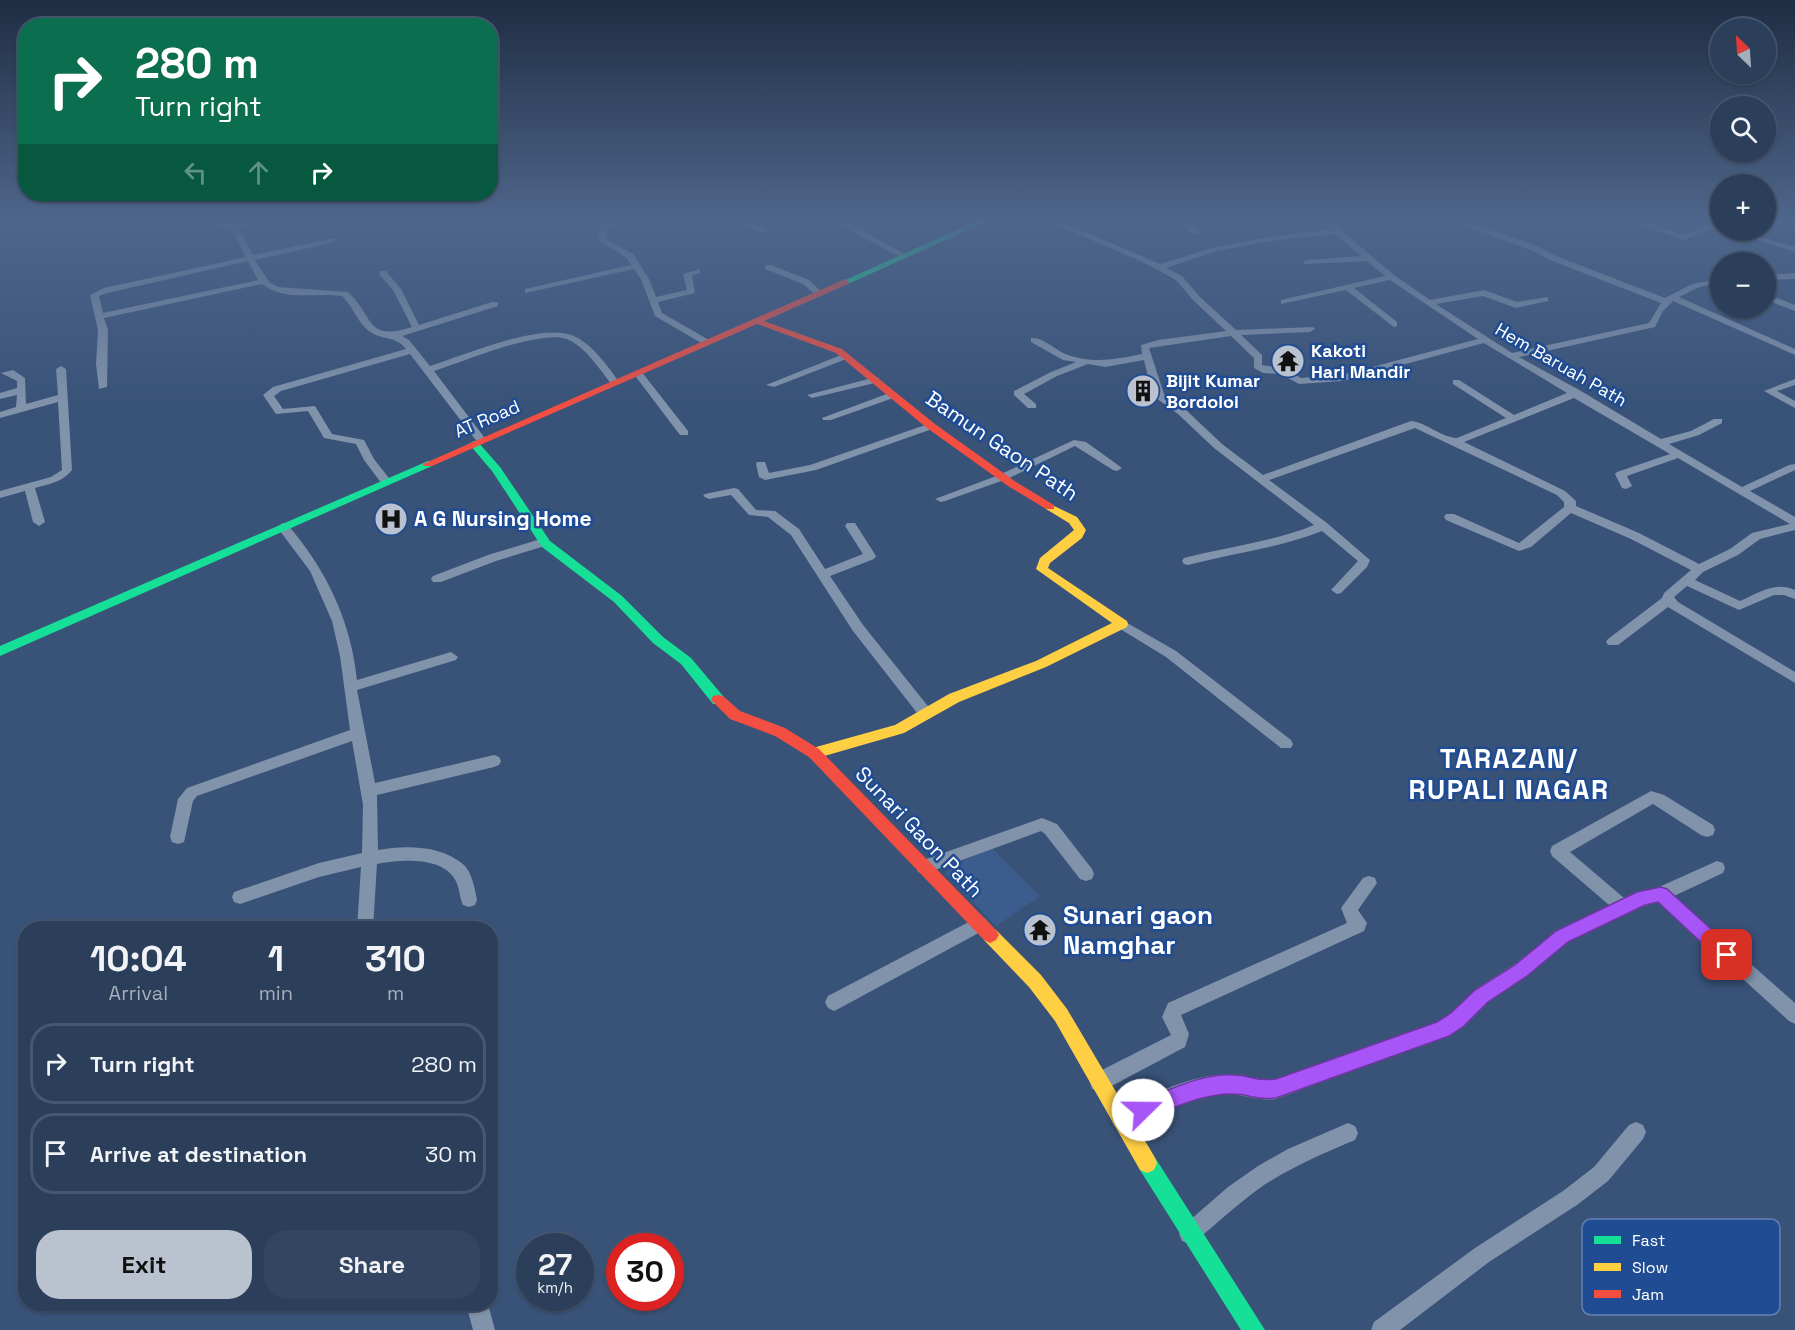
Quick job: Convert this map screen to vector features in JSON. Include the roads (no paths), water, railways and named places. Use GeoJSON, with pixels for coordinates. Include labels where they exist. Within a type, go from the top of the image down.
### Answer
{"type":"FeatureCollection","features":[{"type":"Feature","properties":{"kind":"main road","name":"AT Road"},"geometry":{"type":"LineString","coordinates":[[0,651],[849,281]]}},
{"type":"Feature","properties":{"kind":"main road","name":"Bamun Gaon Path"},"geometry":{"type":"LineString","coordinates":[[757,321],[817,342],[846,356],[931,426],[1003,477],[1078,525],[1080,530],[1078,534],[1044,561],[1042,569],[1122,624]]}},
{"type":"Feature","properties":{"kind":"main road","name":"Sunari Gaon Path"},"geometry":{"type":"LineString","coordinates":[[478,442],[544,542],[559,556],[618,599],[658,640],[686,661],[728,712],[745,722],[789,736],[814,753],[1048,996],[1189,1234],[1254,1330]]}},
{"type":"Feature","properties":{"kind":"main road"},"geometry":{"type":"LineString","coordinates":[[814,753],[899,729],[954,698],[1041,664],[1122,624]]}},
{"type":"Feature","properties":{"kind":"street"},"geometry":{"type":"LineString","coordinates":[[102,387],[101,356],[104,330],[102,316],[94,297],[98,293],[151,281]]}},
{"type":"Feature","properties":{"kind":"street"},"geometry":{"type":"LineString","coordinates":[[102,316],[264,281]]}},
{"type":"Feature","properties":{"kind":"street"},"geometry":{"type":"LineString","coordinates":[[264,281],[271,288],[286,292],[345,294],[368,326],[382,335],[393,336],[406,342],[478,442]]}},
{"type":"Feature","properties":{"kind":"street"},"geometry":{"type":"LineString","coordinates":[[390,281],[397,289],[417,329]]}},
{"type":"Feature","properties":{"kind":"street"},"geometry":{"type":"LineString","coordinates":[[528,291],[571,281]]}},
{"type":"Feature","properties":{"kind":"street"},"geometry":{"type":"LineString","coordinates":[[646,281],[658,314],[706,342]]}},
{"type":"Feature","properties":{"kind":"street"},"geometry":{"type":"LineString","coordinates":[[652,301],[692,291],[689,281]]}},
{"type":"Feature","properties":{"kind":"street"},"geometry":{"type":"LineString","coordinates":[[804,281],[820,294]]}},
{"type":"Feature","properties":{"kind":"street"},"geometry":{"type":"LineString","coordinates":[[1182,281],[1196,298],[1259,357],[1257,365],[1260,368],[1283,371],[1299,381],[1346,377],[1486,340]]}},
{"type":"Feature","properties":{"kind":"street"},"geometry":{"type":"LineString","coordinates":[[1284,302],[1373,281]]}},
{"type":"Feature","properties":{"kind":"street","name":"Hem Baruah Path"},"geometry":{"type":"LineString","coordinates":[[1397,281],[1510,356],[1577,393],[1795,524]]}},
{"type":"Feature","properties":{"kind":"street"},"geometry":{"type":"LineString","coordinates":[[1613,281],[1622,286],[1671,300],[1795,352]]}},
{"type":"Feature","properties":{"kind":"street"},"geometry":{"type":"LineString","coordinates":[[1510,356],[1652,325],[1657,321],[1658,311],[1671,300],[1696,284],[1710,282]]}},
{"type":"Feature","properties":{"kind":"street"},"geometry":{"type":"LineString","coordinates":[[1347,287],[1394,324]]}},
{"type":"Feature","properties":{"kind":"street"},"geometry":{"type":"LineString","coordinates":[[1428,303],[1484,293],[1516,305],[1545,299]]}},
{"type":"Feature","properties":{"kind":"street"},"geometry":{"type":"LineString","coordinates":[[1776,301],[1795,308]]}},
{"type":"Feature","properties":{"kind":"street"},"geometry":{"type":"LineString","coordinates":[[393,336],[495,304]]}},
{"type":"Feature","properties":{"kind":"street"},"geometry":{"type":"LineString","coordinates":[[1310,329],[1234,333],[1148,344],[1144,347],[1160,396],[1182,412],[1218,446],[1323,526],[1364,562],[1337,590]]}},
{"type":"Feature","properties":{"kind":"street"},"geometry":{"type":"LineString","coordinates":[[428,370],[555,332],[575,339],[601,364],[615,383]]}},
{"type":"Feature","properties":{"kind":"street"},"geometry":{"type":"LineString","coordinates":[[1034,340],[1061,357],[1087,361],[1112,363],[1148,356]]}},
{"type":"Feature","properties":{"kind":"street"},"geometry":{"type":"LineString","coordinates":[[386,482],[360,442],[331,437],[311,408],[280,412],[268,394],[277,389],[413,350]]}},
{"type":"Feature","properties":{"kind":"street"},"geometry":{"type":"LineString","coordinates":[[771,385],[846,356]]}},
{"type":"Feature","properties":{"kind":"street"},"geometry":{"type":"LineString","coordinates":[[1032,406],[1018,393],[1054,374],[1087,361]]}},
{"type":"Feature","properties":{"kind":"street"},"geometry":{"type":"LineString","coordinates":[[0,495],[55,479],[67,470],[61,369]]}},
{"type":"Feature","properties":{"kind":"street"},"geometry":{"type":"LineString","coordinates":[[6,373],[14,373],[21,377],[21,410]]}},
{"type":"Feature","properties":{"kind":"street"},"geometry":{"type":"LineString","coordinates":[[638,373],[684,433]]}},
{"type":"Feature","properties":{"kind":"street"},"geometry":{"type":"LineString","coordinates":[[812,395],[876,380]]}},
{"type":"Feature","properties":{"kind":"street"},"geometry":{"type":"LineString","coordinates":[[1456,382],[1514,419]]}},
{"type":"Feature","properties":{"kind":"street"},"geometry":{"type":"LineString","coordinates":[[1795,382],[1769,391],[1795,405]]}},
{"type":"Feature","properties":{"kind":"street"},"geometry":{"type":"LineString","coordinates":[[0,396],[22,390]]}},
{"type":"Feature","properties":{"kind":"street"},"geometry":{"type":"LineString","coordinates":[[1453,441],[1577,393]]}},
{"type":"Feature","properties":{"kind":"street"},"geometry":{"type":"LineString","coordinates":[[827,418],[892,395]]}},
{"type":"Feature","properties":{"kind":"street"},"geometry":{"type":"LineString","coordinates":[[0,416],[63,397]]}},
{"type":"Feature","properties":{"kind":"street"},"geometry":{"type":"LineString","coordinates":[[1660,442],[1695,433],[1718,421]]}},
{"type":"Feature","properties":{"kind":"street"},"geometry":{"type":"LineString","coordinates":[[1261,479],[1411,424],[1453,441],[1561,493],[1570,501],[1570,508]]}},
{"type":"Feature","properties":{"kind":"street"},"geometry":{"type":"LineString","coordinates":[[761,464],[765,477],[789,473],[831,462],[931,426]]}},
{"type":"Feature","properties":{"kind":"street"},"geometry":{"type":"LineString","coordinates":[[941,499],[1003,477],[1074,443],[1082,444],[1117,468]]}},
{"type":"Feature","properties":{"kind":"street"},"geometry":{"type":"LineString","coordinates":[[1626,486],[1621,474],[1679,454]]}},
{"type":"Feature","properties":{"kind":"street"},"geometry":{"type":"LineString","coordinates":[[1742,491],[1793,467]]}},
{"type":"Feature","properties":{"kind":"street"},"geometry":{"type":"LineString","coordinates":[[29,486],[39,522]]}},
{"type":"Feature","properties":{"kind":"street"},"geometry":{"type":"LineString","coordinates":[[709,496],[734,491],[753,513],[771,514],[795,532],[858,628],[926,714]]}},
{"type":"Feature","properties":{"kind":"street"},"geometry":{"type":"LineString","coordinates":[[1450,517],[1520,547],[1527,544],[1570,508]]}},
{"type":"Feature","properties":{"kind":"street"},"geometry":{"type":"LineString","coordinates":[[1570,508],[1699,569]]}},
{"type":"Feature","properties":{"kind":"street"},"geometry":{"type":"LineString","coordinates":[[1613,642],[1668,600],[1670,592],[1699,569],[1734,552],[1760,534],[1795,524]]}},
{"type":"Feature","properties":{"kind":"street"},"geometry":{"type":"LineString","coordinates":[[823,574],[870,556],[851,526]]}},
{"type":"Feature","properties":{"kind":"street"},"geometry":{"type":"LineString","coordinates":[[1188,561],[1291,539],[1323,526]]}},
{"type":"Feature","properties":{"kind":"street"},"geometry":{"type":"LineString","coordinates":[[283,527],[304,550],[322,580],[341,630],[369,791],[371,820],[365,921]]}},
{"type":"Feature","properties":{"kind":"street"},"geometry":{"type":"LineString","coordinates":[[437,579],[492,558],[544,542]]}},
{"type":"Feature","properties":{"kind":"street"},"geometry":{"type":"LineString","coordinates":[[1685,580],[1739,606],[1777,589],[1785,589],[1795,595]]}},
{"type":"Feature","properties":{"kind":"street"},"geometry":{"type":"LineString","coordinates":[[1668,600],[1795,678]]}},
{"type":"Feature","properties":{"kind":"street"},"geometry":{"type":"LineString","coordinates":[[1122,624],[1171,654],[1286,744]]}},
{"type":"Feature","properties":{"kind":"street"},"geometry":{"type":"LineString","coordinates":[[351,687],[451,657]]}},
{"type":"Feature","properties":{"kind":"street"},"geometry":{"type":"LineString","coordinates":[[178,837],[186,799],[192,792],[358,733]]}},
{"type":"Feature","properties":{"kind":"street"},"geometry":{"type":"LineString","coordinates":[[369,791],[494,761]]}},
{"type":"Feature","properties":{"kind":"street"},"geometry":{"type":"LineString","coordinates":[[1622,906],[1558,851],[1651,797],[1659,799],[1707,830]]}},
{"type":"Feature","properties":{"kind":"street"},"geometry":{"type":"LineString","coordinates":[[924,867],[1042,824],[1051,829],[1086,874]]}},
{"type":"Feature","properties":{"kind":"street"},"geometry":{"type":"LineString","coordinates":[[240,897],[319,869],[369,858],[413,856],[448,862],[458,870],[463,879],[469,900]]}},
{"type":"Feature","properties":{"kind":"street"},"geometry":{"type":"LineString","coordinates":[[1121,1119],[1208,1085],[1237,1084],[1259,1091],[1276,1089],[1442,1029],[1458,1020],[1482,996],[1521,970],[1562,937],[1622,906],[1661,894],[1717,868]]}},
{"type":"Feature","properties":{"kind":"street"},"geometry":{"type":"LineString","coordinates":[[1099,1082],[1178,1041],[1180,1034],[1171,1017],[1173,1009],[1358,927],[1359,923],[1351,915],[1349,908],[1369,883]]}},
{"type":"Feature","properties":{"kind":"street"},"geometry":{"type":"LineString","coordinates":[[1661,894],[1795,1015]]}},
{"type":"Feature","properties":{"kind":"street"},"geometry":{"type":"LineString","coordinates":[[834,1002],[980,924]]}},
{"type":"Feature","properties":{"kind":"street"},"geometry":{"type":"LineString","coordinates":[[1382,1330],[1482,1255],[1594,1180],[1636,1132]]}},
{"type":"Feature","properties":{"kind":"street"},"geometry":{"type":"LineString","coordinates":[[1189,1234],[1233,1196],[1263,1174],[1348,1133]]}},
{"type":"Feature","properties":{"kind":"street"},"geometry":{"type":"LineString","coordinates":[[479,1311],[483,1330]]}},
{"type":"Feature","properties":{"kind":"water"},"geometry":{"type":"Polygon","coordinates":[[[989,845],[1040,896],[996,926],[945,873],[989,845]]]}},
{"type":"Feature","properties":{"kind":"place","name":"Kakoti Hari Mandir"},"geometry":{"type":"Point","coordinates":[1288,361]}},
{"type":"Feature","properties":{"kind":"place","name":"Bijit Kumar Bordoloi"},"geometry":{"type":"Point","coordinates":[1143,391]}},
{"type":"Feature","properties":{"kind":"place","name":"A G Nursing Home"},"geometry":{"type":"Point","coordinates":[391,519]}},
{"type":"Feature","properties":{"kind":"place","name":"Sunari gaon Namghar"},"geometry":{"type":"Point","coordinates":[1040,930]}},
{"type":"Feature","properties":{"kind":"district","name":"TARAZAN/ RUPALI NAGAR"},"geometry":{"type":"Point","coordinates":[1509,774]}}]}
